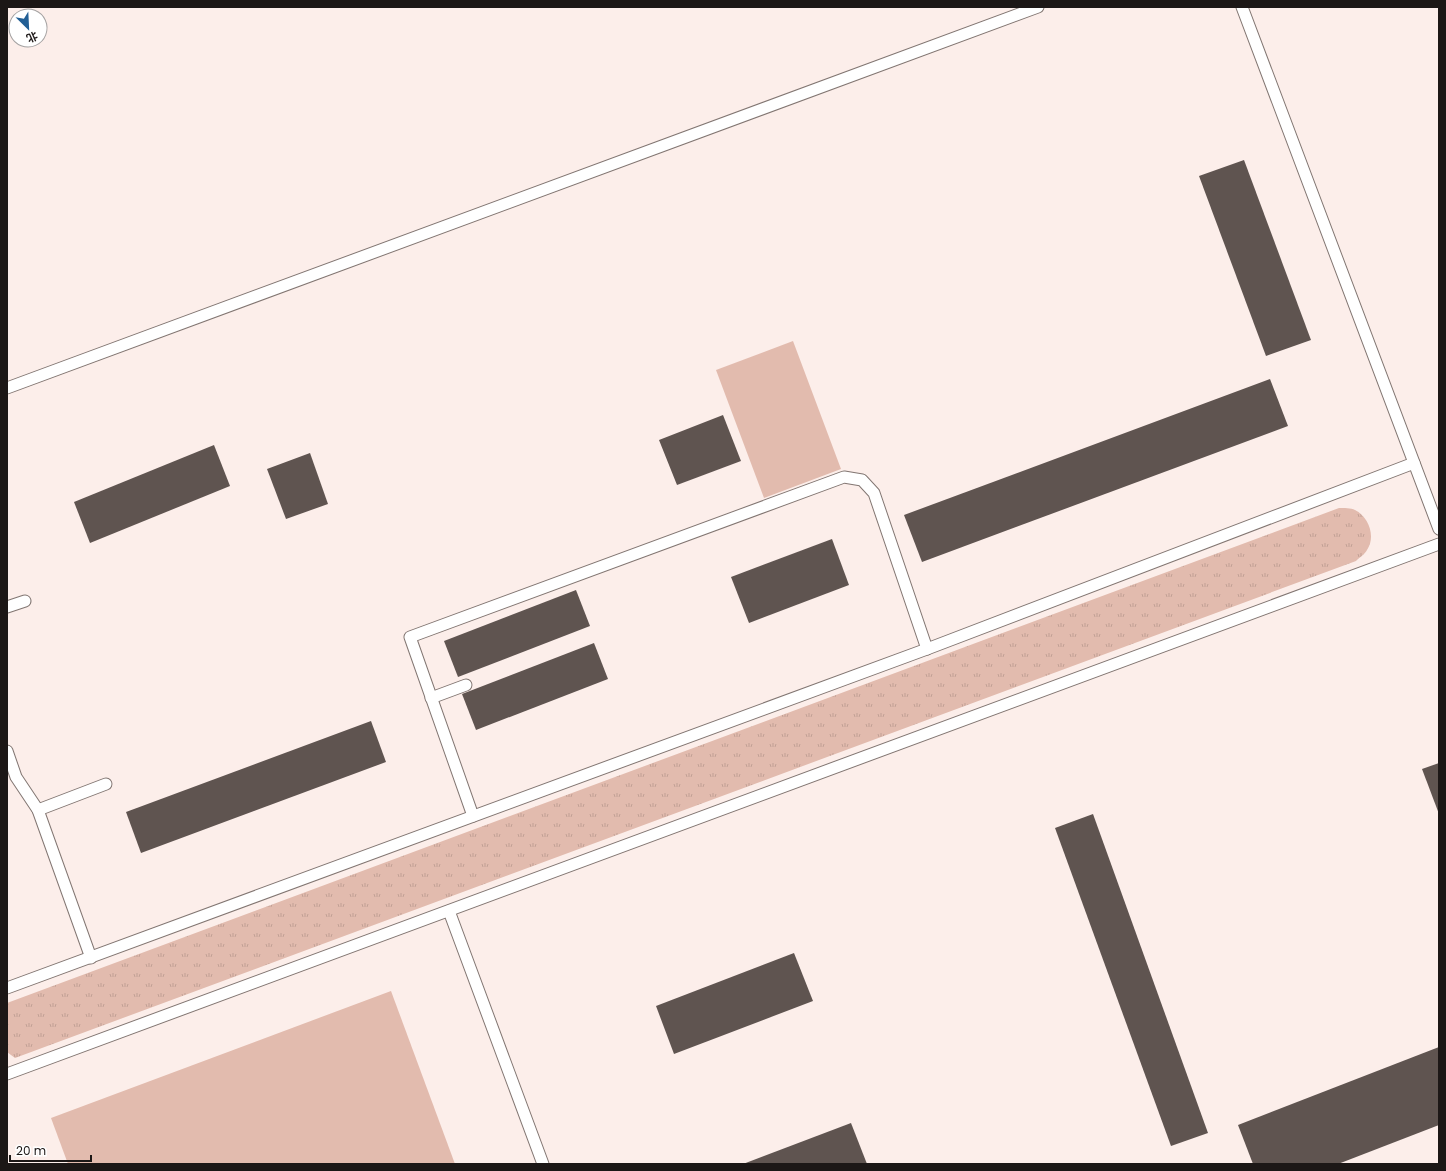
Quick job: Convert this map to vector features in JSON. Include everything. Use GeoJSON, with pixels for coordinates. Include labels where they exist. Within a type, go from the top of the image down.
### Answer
{"type":"FeatureCollection","features":[{"type":"Feature","properties":{"kind":"lane"},"geometry":{"type":"LineString","coordinates":[[7,388],[1038,7]]}},
{"type":"Feature","properties":{"kind":"lane"},"geometry":{"type":"LineString","coordinates":[[1242,7],[1439,529]]}},
{"type":"Feature","properties":{"kind":"lane"},"geometry":{"type":"LineString","coordinates":[[7,988],[927,649],[1414,463]]}},
{"type":"Feature","properties":{"kind":"lane"},"geometry":{"type":"LineString","coordinates":[[472,816],[410,637],[844,477],[862,480],[874,493],[927,649]]}},
{"type":"Feature","properties":{"kind":"lane"},"geometry":{"type":"LineString","coordinates":[[7,1074],[1439,544]]}},
{"type":"Feature","properties":{"kind":"lane"},"geometry":{"type":"LineString","coordinates":[[7,607],[25,601]]}},
{"type":"Feature","properties":{"kind":"lane"},"geometry":{"type":"LineString","coordinates":[[431,698],[466,685]]}},
{"type":"Feature","properties":{"kind":"lane"},"geometry":{"type":"LineString","coordinates":[[7,751],[16,777],[38,810],[91,958]]}},
{"type":"Feature","properties":{"kind":"lane"},"geometry":{"type":"LineString","coordinates":[[38,810],[106,784]]}},
{"type":"Feature","properties":{"kind":"lane"},"geometry":{"type":"LineString","coordinates":[[449,911],[544,1164]]}},
{"type":"Feature","properties":{"kind":"green space"},"geometry":{"type":"Polygon","coordinates":[[[793,341],[841,469],[764,498],[716,370],[793,341]]]}},
{"type":"Feature","properties":{"kind":"green space"},"geometry":{"type":"Polygon","coordinates":[[[1339,508],[1349,508],[1360,513],[1370,528],[1370,545],[1365,553],[1356,561],[15,1058],[7,1052],[7,1003],[1339,508]]]}},
{"type":"Feature","properties":{"kind":"green space"},"geometry":{"type":"Polygon","coordinates":[[[391,991],[455,1164],[68,1164],[51,1118],[391,991]]]}},
{"type":"Feature","properties":{"kind":"building"},"geometry":{"type":"Polygon","coordinates":[[[1244,160],[1311,340],[1266,356],[1199,176],[1244,160]]]}},
{"type":"Feature","properties":{"kind":"building"},"geometry":{"type":"Polygon","coordinates":[[[1270,379],[1288,426],[922,562],[904,515],[1270,379]]]}},
{"type":"Feature","properties":{"kind":"building"},"geometry":{"type":"Polygon","coordinates":[[[723,415],[741,461],[677,485],[659,440],[723,415]]]}},
{"type":"Feature","properties":{"kind":"building"},"geometry":{"type":"Polygon","coordinates":[[[214,445],[230,486],[90,543],[74,502],[214,445]]]}},
{"type":"Feature","properties":{"kind":"building"},"geometry":{"type":"Polygon","coordinates":[[[310,453],[328,504],[286,519],[267,469],[310,453]]]}},
{"type":"Feature","properties":{"kind":"building"},"geometry":{"type":"Polygon","coordinates":[[[832,539],[849,585],[749,623],[731,577],[832,539]]]}},
{"type":"Feature","properties":{"kind":"building"},"geometry":{"type":"Polygon","coordinates":[[[576,590],[590,626],[458,677],[444,641],[576,590]]]}},
{"type":"Feature","properties":{"kind":"building"},"geometry":{"type":"Polygon","coordinates":[[[594,643],[608,679],[476,730],[462,694],[594,643]]]}},
{"type":"Feature","properties":{"kind":"building"},"geometry":{"type":"Polygon","coordinates":[[[371,721],[386,762],[141,853],[126,812],[371,721]]]}},
{"type":"Feature","properties":{"kind":"building"},"geometry":{"type":"Polygon","coordinates":[[[1439,763],[1439,814],[1422,769],[1439,763]]]}},
{"type":"Feature","properties":{"kind":"building"},"geometry":{"type":"Polygon","coordinates":[[[1093,814],[1208,1133],[1171,1146],[1055,828],[1093,814]]]}},
{"type":"Feature","properties":{"kind":"building"},"geometry":{"type":"Polygon","coordinates":[[[794,953],[813,1001],[674,1054],[656,1006],[794,953]]]}},
{"type":"Feature","properties":{"kind":"building"},"geometry":{"type":"Polygon","coordinates":[[[1439,1047],[1439,1125],[1338,1164],[1253,1164],[1238,1125],[1439,1047]]]}},
{"type":"Feature","properties":{"kind":"building"},"geometry":{"type":"Polygon","coordinates":[[[851,1123],[867,1164],[743,1164],[851,1123]]]}}]}
